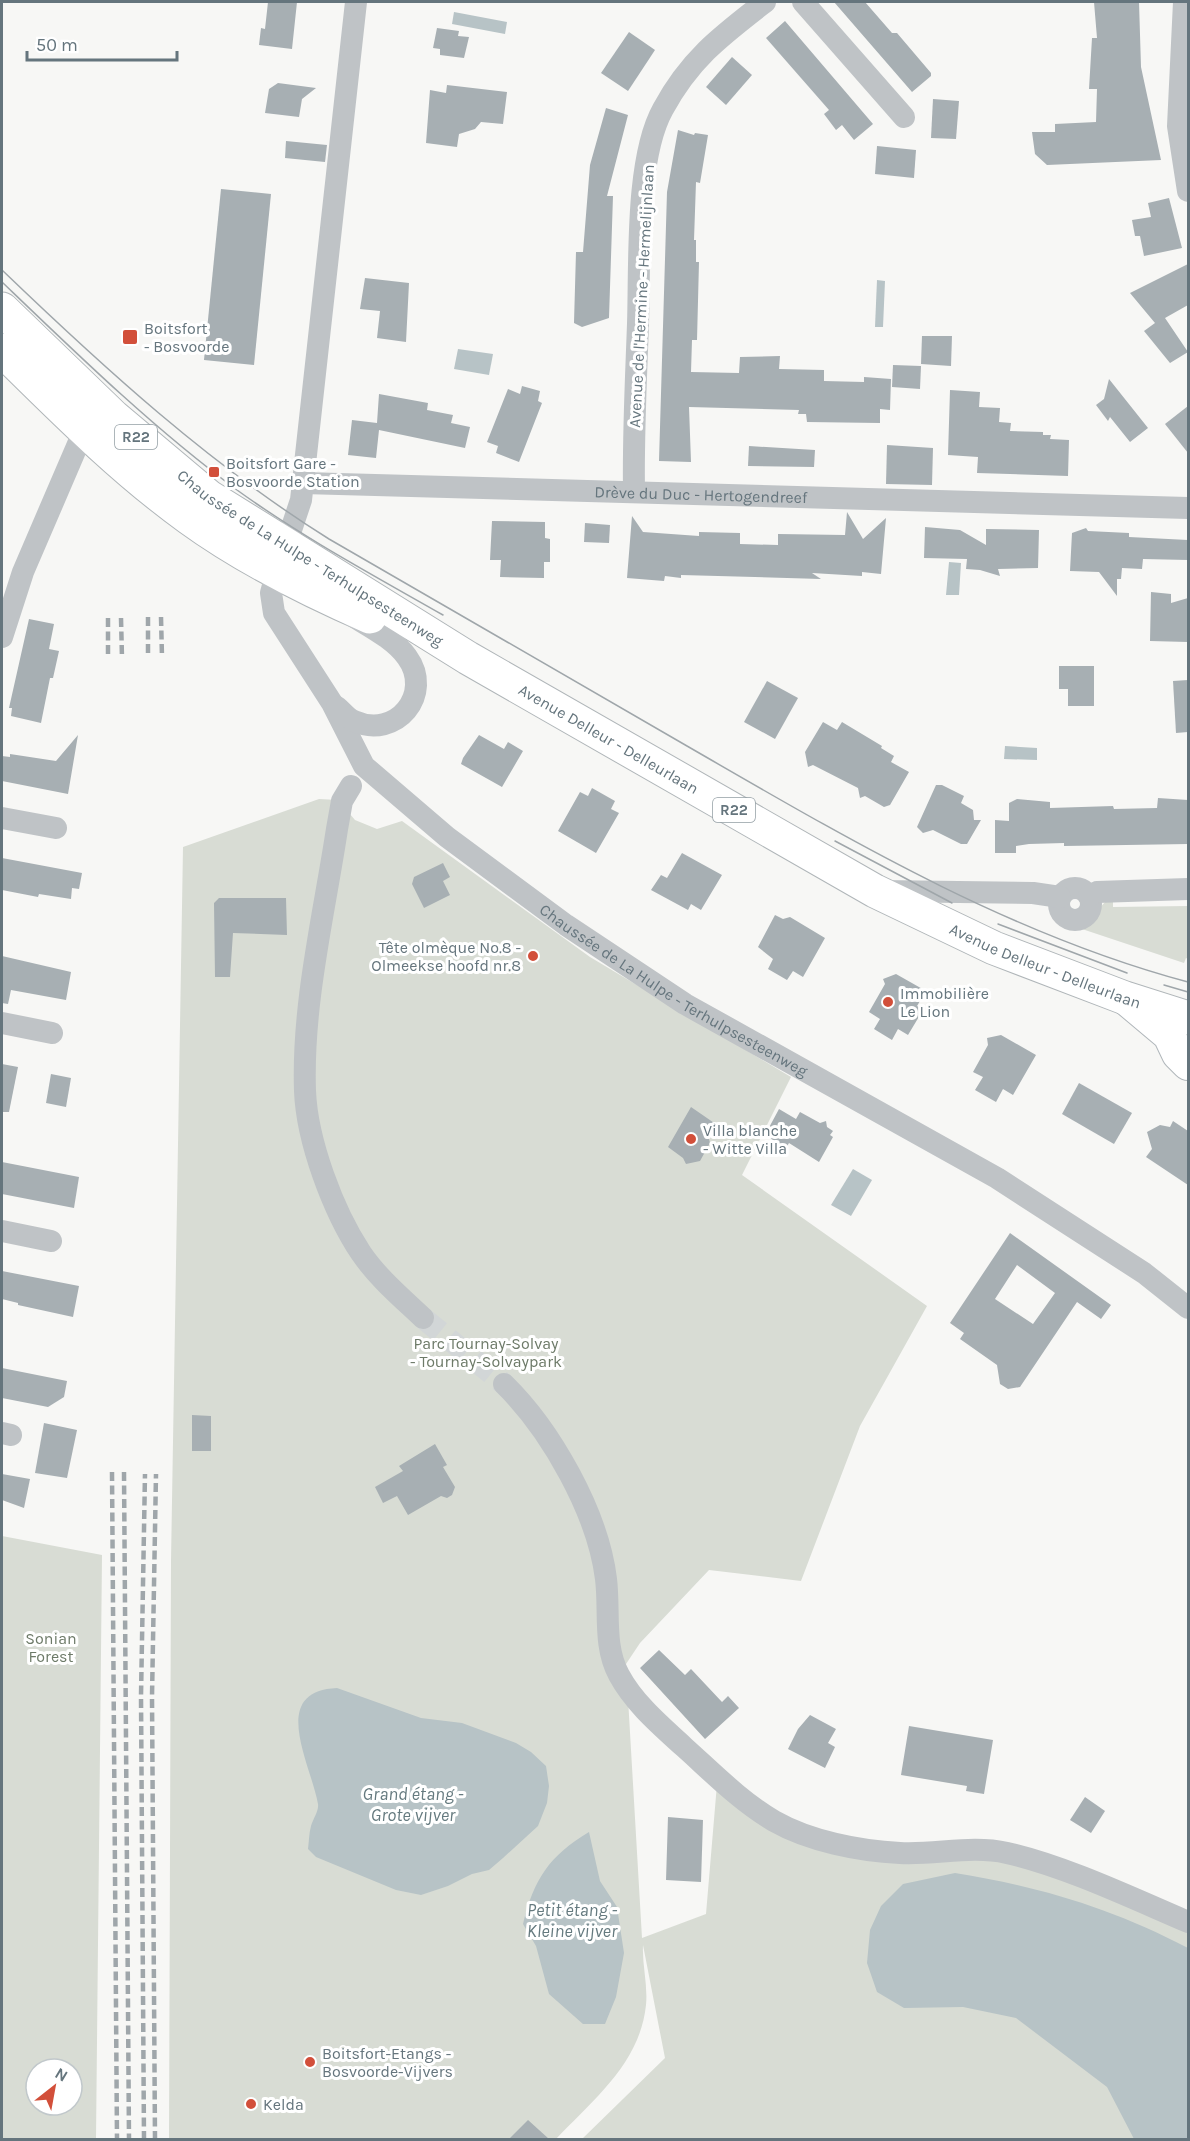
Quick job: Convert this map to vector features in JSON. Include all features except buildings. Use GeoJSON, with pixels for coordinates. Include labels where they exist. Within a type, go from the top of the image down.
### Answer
{"type":"FeatureCollection","features":[{"type":"Feature","properties":{"kind":"main road","name":"Chaussée de La Hulpe - Terhulpsesteenweg"},"geometry":{"type":"LineString","coordinates":[[2,309],[114,417],[174,470],[229,511],[325,597],[468,658]]}},
{"type":"Feature","properties":{"kind":"main road","name":"Chaussée de La Hulpe - Terhulpsesteenweg"},"geometry":{"type":"LineString","coordinates":[[2,350],[88,433],[187,517],[220,539],[282,558],[468,658]]}},
{"type":"Feature","properties":{"kind":"main road","name":"Avenue Delleur - Delleurlaan"},"geometry":{"type":"LineString","coordinates":[[468,658],[875,891],[994,948],[1125,998],[1188,1018]]}},
{"type":"Feature","properties":{"kind":"main road"},"geometry":{"type":"LineString","coordinates":[[1125,998],[1169,1035],[1178,1054],[1188,1064]]}},
{"type":"Feature","properties":{"kind":"street"},"geometry":{"type":"LineString","coordinates":[[282,558],[300,506],[356,2]]}},
{"type":"Feature","properties":{"kind":"street","name":"Avenue de l'Hermine - Hermelijnlaan"},"geometry":{"type":"LineString","coordinates":[[634,492],[641,223],[648,144],[662,111],[683,75],[709,45],[765,2]]}},
{"type":"Feature","properties":{"kind":"street"},"geometry":{"type":"LineString","coordinates":[[803,2],[904,117]]}},
{"type":"Feature","properties":{"kind":"street"},"geometry":{"type":"LineString","coordinates":[[1184,2],[1178,126],[1188,191]]}},
{"type":"Feature","properties":{"kind":"street"},"geometry":{"type":"LineString","coordinates":[[2,637],[22,572],[78,444],[88,433]]}},
{"type":"Feature","properties":{"kind":"street","name":"Drève du Duc - Hertogendreef"},"geometry":{"type":"LineString","coordinates":[[303,483],[1188,508]]}},
{"type":"Feature","properties":{"kind":"street","name":"Chaussée de La Hulpe - Terhulpsesteenweg"},"geometry":{"type":"LineString","coordinates":[[282,558],[271,593],[274,613],[332,703],[355,775],[447,837],[605,951],[685,1004],[997,1178],[1144,1273],[1188,1308]]}},
{"type":"Feature","properties":{"kind":"street"},"geometry":{"type":"LineString","coordinates":[[325,597],[400,649],[414,671],[417,693],[411,706],[392,723],[370,725],[352,721],[332,703]]}},
{"type":"Feature","properties":{"kind":"street"},"geometry":{"type":"LineString","coordinates":[[370,725],[372,755],[355,775],[342,801],[337,829],[309,1010],[305,1059],[307,1114],[324,1175],[348,1232],[362,1255],[423,1318]]}},
{"type":"Feature","properties":{"kind":"street"},"geometry":{"type":"LineString","coordinates":[[2,818],[56,828]]}},
{"type":"Feature","properties":{"kind":"street","name":"Avenue Delleur - Delleurlaan"},"geometry":{"type":"LineString","coordinates":[[875,891],[1033,892],[1060,897],[1059,909],[1062,914],[1067,918],[1078,920],[1090,908],[1089,896],[1097,892],[1188,889]]}},
{"type":"Feature","properties":{"kind":"street"},"geometry":{"type":"LineString","coordinates":[[2,1023],[52,1033]]}},
{"type":"Feature","properties":{"kind":"street"},"geometry":{"type":"LineString","coordinates":[[2,1231],[51,1240]]}},
{"type":"Feature","properties":{"kind":"street"},"geometry":{"type":"LineString","coordinates":[[504,1384],[538,1423],[565,1467],[589,1518],[602,1560],[610,1652],[620,1678],[650,1716],[734,1792],[774,1821],[805,1835],[899,1853],[982,1849],[1007,1853],[1129,1897],[1188,1922]]}},
{"type":"Feature","properties":{"kind":"green space","name":"Parc Tournay-Solvay - Tournay-Solvaypark"},"geometry":{"type":"Polygon","coordinates":[[[319,799],[338,800],[355,820],[377,829],[402,821],[590,957],[791,1077],[742,1175],[927,1306],[860,1426],[801,1581],[709,1570],[640,1643],[626,1664],[642,1938],[706,1914],[717,1784],[772,1828],[986,1858],[1037,1870],[1188,1929],[1188,2139],[582,2139],[665,2058],[643,1945],[646,2005],[635,2045],[613,2079],[556,2139],[169,2140],[171,1561],[183,847],[319,799]]]}},
{"type":"Feature","properties":{"kind":"green space"},"geometry":{"type":"Polygon","coordinates":[[[1106,901],[1113,901],[1113,907],[1188,906],[1188,959],[1186,958],[1184,963],[1070,925],[1087,922],[1106,901]]]}},
{"type":"Feature","properties":{"kind":"green space","name":"Sonian Forest"},"geometry":{"type":"Polygon","coordinates":[[[2,1536],[102,1555],[96,2139],[2,2139],[2,1536]]]}},
{"type":"Feature","properties":{"kind":"water"},"geometry":{"type":"Polygon","coordinates":[[[454,12],[507,22],[505,34],[452,24],[454,12]]]}},
{"type":"Feature","properties":{"kind":"water"},"geometry":{"type":"Polygon","coordinates":[[[877,280],[885,281],[883,327],[875,327],[877,280]]]}},
{"type":"Feature","properties":{"kind":"water"},"geometry":{"type":"Polygon","coordinates":[[[458,349],[493,354],[489,375],[454,369],[458,349]]]}},
{"type":"Feature","properties":{"kind":"water"},"geometry":{"type":"Polygon","coordinates":[[[949,562],[961,563],[959,595],[946,595],[949,562]]]}},
{"type":"Feature","properties":{"kind":"water"},"geometry":{"type":"Polygon","coordinates":[[[1005,746],[1037,748],[1037,760],[1004,759],[1005,746]]]}},
{"type":"Feature","properties":{"kind":"water"},"geometry":{"type":"Polygon","coordinates":[[[853,1169],[872,1180],[851,1216],[831,1205],[853,1169]]]}},
{"type":"Feature","properties":{"kind":"water","name":"Grand étang - Grote vijver"},"geometry":{"type":"Polygon","coordinates":[[[337,1688],[421,1718],[462,1723],[516,1743],[531,1752],[546,1766],[549,1786],[547,1803],[538,1826],[489,1870],[472,1874],[448,1886],[421,1895],[396,1890],[316,1857],[308,1849],[310,1829],[318,1804],[303,1751],[299,1732],[299,1715],[304,1702],[316,1692],[337,1688]]]}},
{"type":"Feature","properties":{"kind":"water","name":"Petit étang - Kleine vijver"},"geometry":{"type":"Polygon","coordinates":[[[589,1832],[600,1881],[617,1907],[624,1953],[616,1997],[605,2024],[583,2024],[549,1994],[536,1946],[523,1924],[532,1894],[545,1870],[563,1850],[589,1832]]]}},
{"type":"Feature","properties":{"kind":"water"},"geometry":{"type":"Polygon","coordinates":[[[955,1873],[1046,1892],[1103,1910],[1188,1948],[1188,2139],[1134,2139],[1107,2087],[1016,2018],[963,2007],[904,2008],[877,1992],[867,1963],[870,1930],[881,1906],[903,1884],[955,1873]]]}},
{"type":"Feature","properties":{"kind":"tunnel"},"geometry":{"type":"LineString","coordinates":[[423,1318],[504,1384]]}},
{"type":"Feature","properties":{"kind":"tram line"},"geometry":{"type":"LineString","coordinates":[[2,270],[118,378],[199,447],[241,479],[329,539],[808,815],[930,881],[1056,938],[1121,962],[1188,982]]}},
{"type":"Feature","properties":{"kind":"tram line"},"geometry":{"type":"LineString","coordinates":[[2,282],[146,416],[237,490],[312,540],[443,615]]}},
{"type":"Feature","properties":{"kind":"tram line"},"geometry":{"type":"LineString","coordinates":[[835,841],[952,903]]}},
{"type":"Feature","properties":{"kind":"tram line"},"geometry":{"type":"LineString","coordinates":[[998,924],[1127,973]]}},
{"type":"Feature","properties":{"kind":"tram line"},"geometry":{"type":"LineString","coordinates":[[1164,985],[1188,992]]}},
{"type":"Feature","properties":{"kind":"railway"},"geometry":{"type":"LineString","coordinates":[[148,617],[148,657]]}},
{"type":"Feature","properties":{"kind":"railway"},"geometry":{"type":"LineString","coordinates":[[161,617],[162,657]]}},
{"type":"Feature","properties":{"kind":"railway"},"geometry":{"type":"LineString","coordinates":[[108,618],[108,658]]}},
{"type":"Feature","properties":{"kind":"railway"},"geometry":{"type":"LineString","coordinates":[[121,618],[122,658]]}},
{"type":"Feature","properties":{"kind":"railway"},"geometry":{"type":"LineString","coordinates":[[112,1472],[117,2140]]}},
{"type":"Feature","properties":{"kind":"railway"},"geometry":{"type":"LineString","coordinates":[[124,1472],[129,2140]]}},
{"type":"Feature","properties":{"kind":"railway"},"geometry":{"type":"LineString","coordinates":[[144,2140],[141,1696],[145,1474]]}},
{"type":"Feature","properties":{"kind":"railway"},"geometry":{"type":"LineString","coordinates":[[155,2140],[152,1697],[156,1474]]}},
{"type":"Feature","properties":{"kind":"place","name":"Boitsfort - Bosvoorde"},"geometry":{"type":"Point","coordinates":[130,337]}},
{"type":"Feature","properties":{"kind":"place","name":"Boitsfort Gare - Bosvoorde Station"},"geometry":{"type":"Point","coordinates":[214,472]}},
{"type":"Feature","properties":{"kind":"place","name":"Tête olmèque No.8 - Olmeekse hoofd nr.8"},"geometry":{"type":"Point","coordinates":[533,956]}},
{"type":"Feature","properties":{"kind":"place","name":"Immobilière Le Lion"},"geometry":{"type":"Point","coordinates":[888,1002]}},
{"type":"Feature","properties":{"kind":"place","name":"Villa blanche - Witte Villa"},"geometry":{"type":"Point","coordinates":[691,1139]}},
{"type":"Feature","properties":{"kind":"place","name":"Boitsfort-Etangs - Bosvoorde-Vijvers"},"geometry":{"type":"Point","coordinates":[310,2062]}},
{"type":"Feature","properties":{"kind":"place","name":"Kelda"},"geometry":{"type":"Point","coordinates":[251,2104]}}]}
